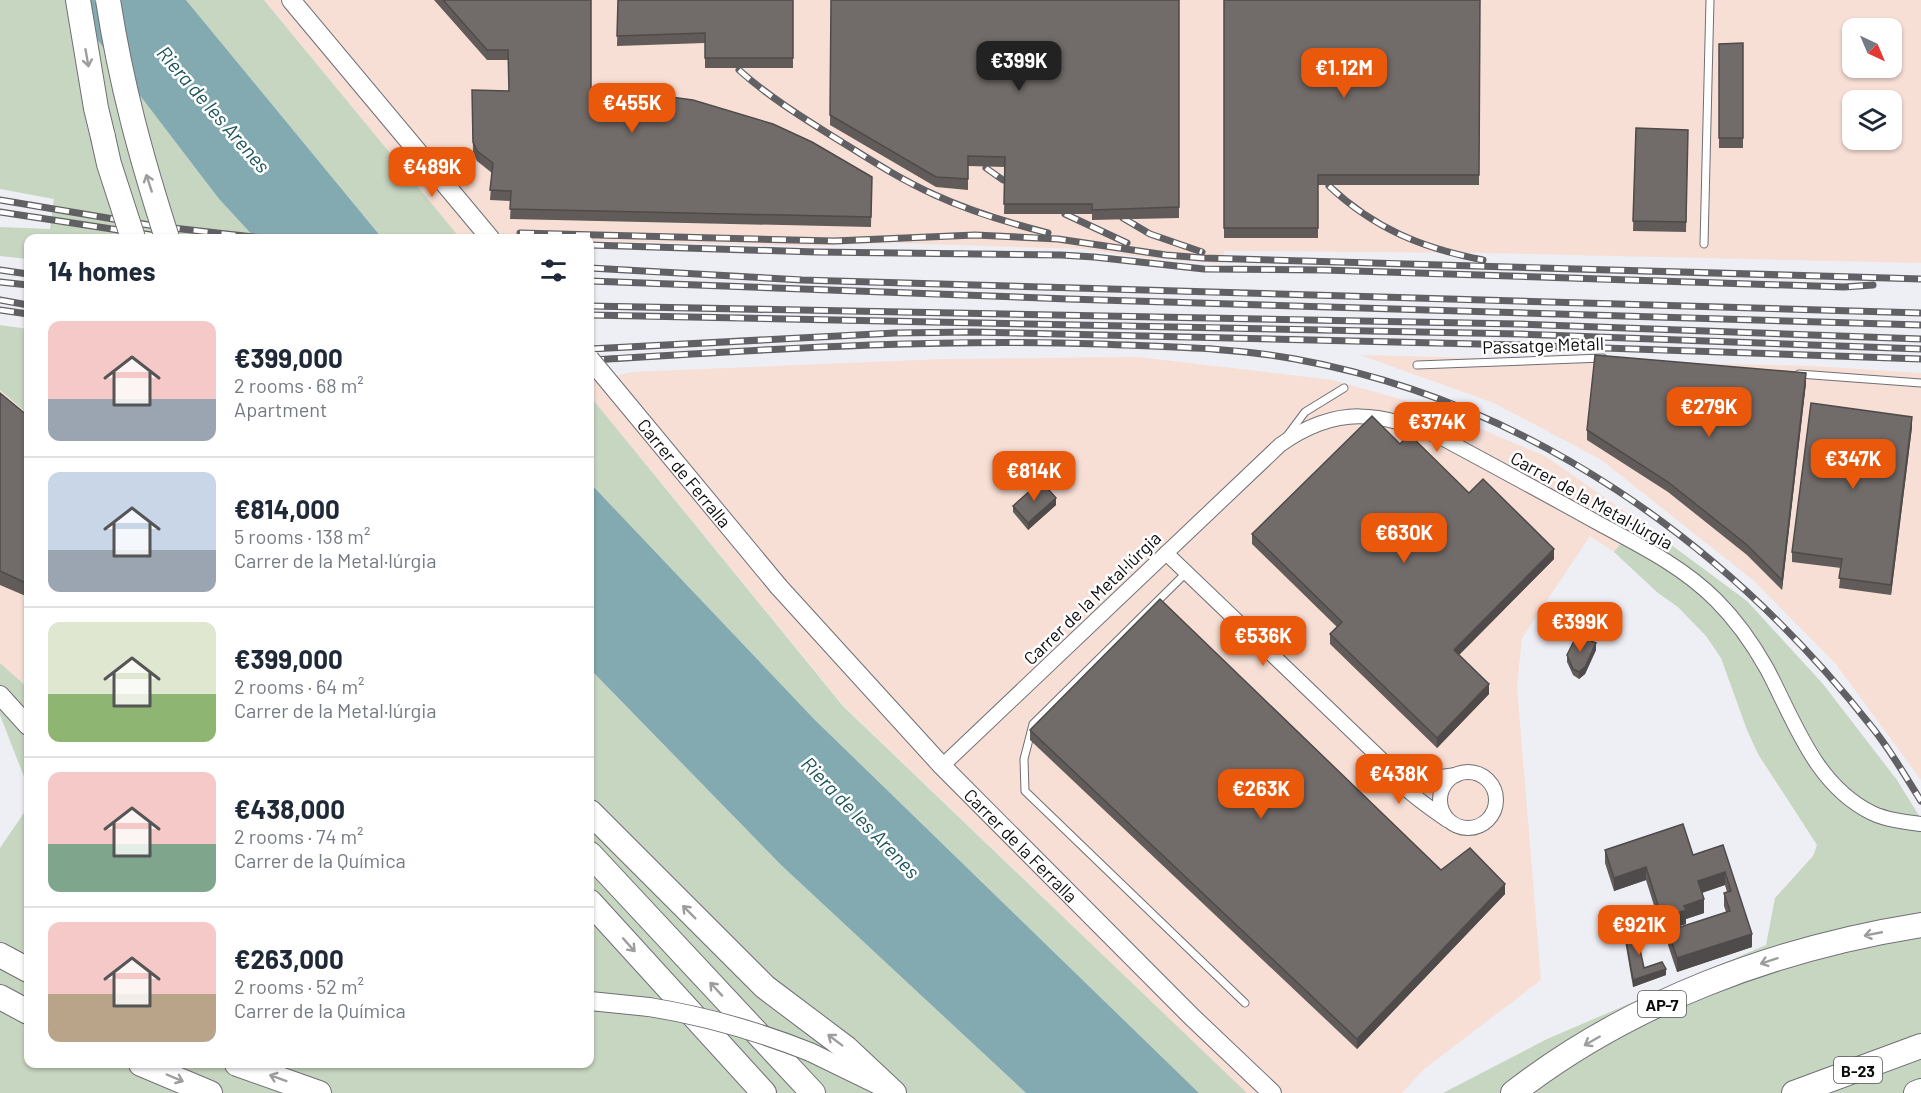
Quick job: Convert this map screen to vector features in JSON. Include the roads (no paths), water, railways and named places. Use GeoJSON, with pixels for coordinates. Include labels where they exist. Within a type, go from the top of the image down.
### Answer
{"type":"FeatureCollection","features":[{"type":"Feature","properties":{"kind":"highway"},"geometry":{"type":"LineString","coordinates":[[78,0],[96,108],[109,164],[132,234]]}},
{"type":"Feature","properties":{"kind":"highway"},"geometry":{"type":"LineString","coordinates":[[108,0],[117,60],[130,116],[142,162],[166,234]]}},
{"type":"Feature","properties":{"kind":"highway"},"geometry":{"type":"LineString","coordinates":[[594,816],[765,987],[846,1048],[892,1093]]}},
{"type":"Feature","properties":{"kind":"highway"},"geometry":{"type":"LineString","coordinates":[[594,858],[813,1093]]}},
{"type":"Feature","properties":{"kind":"highway"},"geometry":{"type":"LineString","coordinates":[[594,906],[764,1093]]}},
{"type":"Feature","properties":{"kind":"highway","name":"AP-7"},"geometry":{"type":"LineString","coordinates":[[1514,1093],[1567,1055],[1600,1035],[1671,1000],[1747,968],[1825,945],[1921,925]]}},
{"type":"Feature","properties":{"kind":"highway"},"geometry":{"type":"LineString","coordinates":[[0,955],[24,968]]}},
{"type":"Feature","properties":{"kind":"highway"},"geometry":{"type":"LineString","coordinates":[[0,997],[24,1010]]}},
{"type":"Feature","properties":{"kind":"highway","name":"B-23"},"geometry":{"type":"LineString","coordinates":[[1794,1093],[1921,1046]]}},
{"type":"Feature","properties":{"kind":"highway"},"geometry":{"type":"LineString","coordinates":[[151,1068],[210,1093]]}},
{"type":"Feature","properties":{"kind":"highway"},"geometry":{"type":"LineString","coordinates":[[248,1068],[319,1093]]}},
{"type":"Feature","properties":{"kind":"highway"},"geometry":{"type":"LineString","coordinates":[[1916,1093],[1921,1091]]}},
{"type":"Feature","properties":{"kind":"street"},"geometry":{"type":"LineString","coordinates":[[291,0],[487,234]]}},
{"type":"Feature","properties":{"kind":"street","name":"Carrer de Ferralla"},"geometry":{"type":"LineString","coordinates":[[594,364],[779,587]]}},
{"type":"Feature","properties":{"kind":"street","name":"Carrer de la Metal·lúrgia"},"geometry":{"type":"LineString","coordinates":[[942,766],[1280,445],[1312,425],[1344,416],[1359,416],[1402,423],[1442,438],[1656,554],[1683,572],[1715,599],[1743,632],[1767,669],[1812,758],[1833,784],[1846,796],[1874,814],[1921,824]]}},
{"type":"Feature","properties":{"kind":"street"},"geometry":{"type":"LineString","coordinates":[[1166,553],[1381,759],[1408,793],[1447,820],[1464,828],[1482,825],[1490,819],[1496,801],[1495,792],[1491,783],[1484,776],[1465,772],[1440,777],[1413,775],[1381,759]]}},
{"type":"Feature","properties":{"kind":"street","name":"Carrer de la Ferralla"},"geometry":{"type":"LineString","coordinates":[[779,587],[942,766],[1193,1018],[1272,1093]]}},
{"type":"Feature","properties":{"kind":"street"},"geometry":{"type":"LineString","coordinates":[[0,695],[24,722]]}},
{"type":"Feature","properties":{"kind":"street"},"geometry":{"type":"LineString","coordinates":[[1447,820],[1440,804],[1440,795],[1443,787],[1456,775]]}},
{"type":"Feature","properties":{"kind":"street"},"geometry":{"type":"LineString","coordinates":[[594,1001],[649,1007],[732,1024],[810,1052],[892,1093]]}},
{"type":"Feature","properties":{"kind":"lane"},"geometry":{"type":"LineString","coordinates":[[1704,244],[1710,0]]}},
{"type":"Feature","properties":{"kind":"lane","name":"Passatge Metall"},"geometry":{"type":"LineString","coordinates":[[1417,365],[1593,357],[1617,359]]}},
{"type":"Feature","properties":{"kind":"lane"},"geometry":{"type":"LineString","coordinates":[[1792,373],[1921,383]]}},
{"type":"Feature","properties":{"kind":"lane"},"geometry":{"type":"LineString","coordinates":[[1280,445],[1305,412],[1344,388]]}},
{"type":"Feature","properties":{"kind":"lane"},"geometry":{"type":"LineString","coordinates":[[1187,572],[1033,724],[1024,759],[1025,791],[1245,1003]]}},
{"type":"Feature","properties":{"kind":"water","name":"Riera de les Arenes"},"geometry":{"type":"Polygon","coordinates":[[[67,0],[186,0],[379,234],[251,234],[219,199],[67,0]]]}},
{"type":"Feature","properties":{"kind":"water","name":"Riera de les Arenes"},"geometry":{"type":"Polygon","coordinates":[[[594,487],[814,719],[1199,1093],[1026,1093],[781,865],[594,673],[594,487]]]}},
{"type":"Feature","properties":{"kind":"railway"},"geometry":{"type":"LineString","coordinates":[[739,70],[796,113],[870,160],[922,189],[977,212],[1048,233]]}},
{"type":"Feature","properties":{"kind":"railway"},"geometry":{"type":"LineString","coordinates":[[986,168],[1003,180]]}},
{"type":"Feature","properties":{"kind":"railway"},"geometry":{"type":"LineString","coordinates":[[1329,186],[1364,214],[1400,235],[1420,243],[1483,260]]}},
{"type":"Feature","properties":{"kind":"railway"},"geometry":{"type":"LineString","coordinates":[[0,200],[155,226],[226,234]]}},
{"type":"Feature","properties":{"kind":"railway"},"geometry":{"type":"LineString","coordinates":[[0,212],[145,234]]}},
{"type":"Feature","properties":{"kind":"railway"},"geometry":{"type":"LineString","coordinates":[[1065,214],[1127,243]]}},
{"type":"Feature","properties":{"kind":"railway"},"geometry":{"type":"LineString","coordinates":[[1123,218],[1150,234],[1202,252]]}},
{"type":"Feature","properties":{"kind":"railway"},"geometry":{"type":"LineString","coordinates":[[520,233],[559,234]]}},
{"type":"Feature","properties":{"kind":"railway"},"geometry":{"type":"LineString","coordinates":[[594,235],[834,241],[975,235],[1058,239],[1166,255],[1203,258],[1921,279]]}},
{"type":"Feature","properties":{"kind":"railway"},"geometry":{"type":"LineString","coordinates":[[594,245],[816,252],[1061,255],[1204,269],[1324,270],[1844,287],[1873,285]]}},
{"type":"Feature","properties":{"kind":"railway"},"geometry":{"type":"LineString","coordinates":[[594,268],[802,280],[1921,313]]}},
{"type":"Feature","properties":{"kind":"railway"},"geometry":{"type":"LineString","coordinates":[[0,270],[24,273]]}},
{"type":"Feature","properties":{"kind":"railway"},"geometry":{"type":"LineString","coordinates":[[594,281],[1068,299],[1921,325]]}},
{"type":"Feature","properties":{"kind":"railway"},"geometry":{"type":"LineString","coordinates":[[0,282],[24,285]]}},
{"type":"Feature","properties":{"kind":"railway"},"geometry":{"type":"LineString","coordinates":[[0,300],[24,304]]}},
{"type":"Feature","properties":{"kind":"railway"},"geometry":{"type":"LineString","coordinates":[[594,306],[1518,324],[1921,339]]}},
{"type":"Feature","properties":{"kind":"railway"},"geometry":{"type":"LineString","coordinates":[[0,310],[24,313]]}},
{"type":"Feature","properties":{"kind":"railway"},"geometry":{"type":"LineString","coordinates":[[594,315],[1520,334],[1921,349]]}},
{"type":"Feature","properties":{"kind":"railway"},"geometry":{"type":"LineString","coordinates":[[594,349],[895,333],[972,332],[1520,345],[1921,359]]}},
{"type":"Feature","properties":{"kind":"railway"},"geometry":{"type":"LineString","coordinates":[[594,360],[908,344],[1100,344],[1198,348],[1271,355],[1380,379],[1463,408],[1541,445],[1616,490],[1687,541],[1753,597],[1814,659],[1878,735],[1921,801]]}}]}
